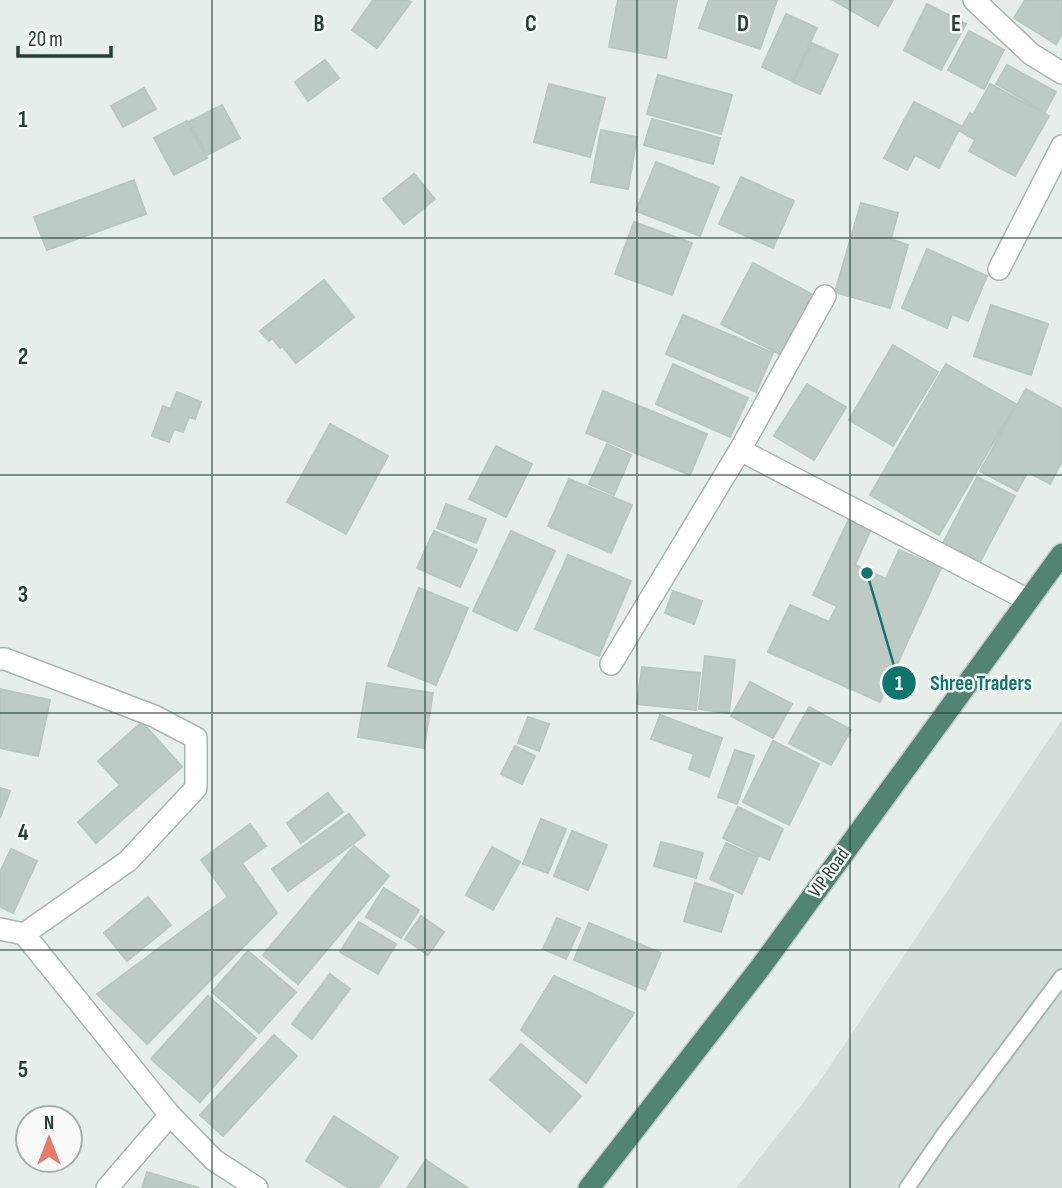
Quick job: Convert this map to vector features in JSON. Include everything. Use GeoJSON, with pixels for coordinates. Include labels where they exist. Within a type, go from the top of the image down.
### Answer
{"type":"FeatureCollection","features":[{"type":"Feature","properties":{"kind":"highway","name":"VIP Road"},"geometry":{"type":"LineString","coordinates":[[589,1188],[760,968],[1062,554]]}},
{"type":"Feature","properties":{"kind":"street"},"geometry":{"type":"LineString","coordinates":[[974,0],[1031,54],[1062,73]]}},
{"type":"Feature","properties":{"kind":"street"},"geometry":{"type":"LineString","coordinates":[[999,269],[1062,146]]}},
{"type":"Feature","properties":{"kind":"street"},"geometry":{"type":"LineString","coordinates":[[611,664],[740,450],[825,296]]}},
{"type":"Feature","properties":{"kind":"street"},"geometry":{"type":"LineString","coordinates":[[740,450],[1028,600]]}},
{"type":"Feature","properties":{"kind":"street"},"geometry":{"type":"LineString","coordinates":[[0,659],[154,716],[196,738],[196,788],[128,861],[24,934]]}},
{"type":"Feature","properties":{"kind":"street"},"geometry":{"type":"LineString","coordinates":[[0,929],[24,934],[170,1115],[214,1160],[257,1188]]}},
{"type":"Feature","properties":{"kind":"street"},"geometry":{"type":"LineString","coordinates":[[107,1188],[170,1115]]}},
{"type":"Feature","properties":{"kind":"lane"},"geometry":{"type":"LineString","coordinates":[[907,1188],[1062,977]]}},
{"type":"Feature","properties":{"kind":"shaded area"},"geometry":{"type":"Polygon","coordinates":[[[1062,720],[1062,1188],[736,1188],[817,1085],[1062,720]]]}},
{"type":"Feature","properties":{"kind":"building"},"geometry":{"type":"Polygon","coordinates":[[[373,0],[411,2],[377,48],[352,30],[373,0]]]}},
{"type":"Feature","properties":{"kind":"building"},"geometry":{"type":"Polygon","coordinates":[[[618,0],[677,0],[666,58],[609,47],[618,0]]]}},
{"type":"Feature","properties":{"kind":"building"},"geometry":{"type":"Polygon","coordinates":[[[709,0],[777,0],[760,49],[699,28],[709,0]]]}},
{"type":"Feature","properties":{"kind":"building"},"geometry":{"type":"Polygon","coordinates":[[[833,0],[893,0],[878,26],[833,0]]]}},
{"type":"Feature","properties":{"kind":"building"},"geometry":{"type":"Polygon","coordinates":[[[1025,0],[1062,0],[1062,34],[1056,44],[1014,18],[1025,0]]]}},
{"type":"Feature","properties":{"kind":"building"},"geometry":{"type":"Polygon","coordinates":[[[927,4],[966,24],[941,70],[904,50],[927,4]]]}},
{"type":"Feature","properties":{"kind":"building"},"geometry":{"type":"Polygon","coordinates":[[[786,14],[817,28],[792,81],[762,67],[786,14]]]}},
{"type":"Feature","properties":{"kind":"building"},"geometry":{"type":"Polygon","coordinates":[[[969,31],[1004,50],[984,89],[948,70],[969,31]]]}},
{"type":"Feature","properties":{"kind":"building"},"geometry":{"type":"Polygon","coordinates":[[[812,43],[838,55],[820,94],[793,82],[812,43]]]}},
{"type":"Feature","properties":{"kind":"building"},"geometry":{"type":"Polygon","coordinates":[[[325,60],[339,78],[308,101],[295,82],[325,60]]]}},
{"type":"Feature","properties":{"kind":"building"},"geometry":{"type":"Polygon","coordinates":[[[1007,65],[1056,92],[1045,112],[996,84],[1007,65]]]}},
{"type":"Feature","properties":{"kind":"building"},"geometry":{"type":"Polygon","coordinates":[[[658,75],[732,95],[721,134],[647,114],[658,75]]]}},
{"type":"Feature","properties":{"kind":"building"},"geometry":{"type":"Polygon","coordinates":[[[549,84],[605,98],[590,157],[534,142],[549,84]]]}},
{"type":"Feature","properties":{"kind":"building"},"geometry":{"type":"Polygon","coordinates":[[[990,84],[1049,116],[1015,176],[969,151],[975,140],[960,131],[970,113],[973,115],[990,84]]]}},
{"type":"Feature","properties":{"kind":"building"},"geometry":{"type":"Polygon","coordinates":[[[144,88],[156,109],[123,127],[111,106],[144,88]]]}},
{"type":"Feature","properties":{"kind":"building"},"geometry":{"type":"Polygon","coordinates":[[[914,102],[961,126],[939,168],[915,155],[907,170],[884,158],[914,102]]]}},
{"type":"Feature","properties":{"kind":"building"},"geometry":{"type":"Polygon","coordinates":[[[222,105],[240,138],[207,155],[189,122],[222,105]]]}},
{"type":"Feature","properties":{"kind":"building"},"geometry":{"type":"Polygon","coordinates":[[[652,119],[720,138],[713,164],[644,145],[652,119]]]}},
{"type":"Feature","properties":{"kind":"building"},"geometry":{"type":"Polygon","coordinates":[[[187,121],[207,158],[174,175],[154,138],[187,121]]]}},
{"type":"Feature","properties":{"kind":"building"},"geometry":{"type":"Polygon","coordinates":[[[601,130],[637,137],[628,189],[591,182],[601,130]]]}},
{"type":"Feature","properties":{"kind":"building"},"geometry":{"type":"Polygon","coordinates":[[[656,162],[719,187],[700,236],[636,211],[656,162]]]}},
{"type":"Feature","properties":{"kind":"building"},"geometry":{"type":"Polygon","coordinates":[[[414,174],[435,199],[404,224],[383,199],[414,174]]]}},
{"type":"Feature","properties":{"kind":"building"},"geometry":{"type":"Polygon","coordinates":[[[741,177],[794,201],[773,248],[719,224],[741,177]]]}},
{"type":"Feature","properties":{"kind":"building"},"geometry":{"type":"Polygon","coordinates":[[[134,180],[146,214],[47,250],[34,217],[134,180]]]}},
{"type":"Feature","properties":{"kind":"building"},"geometry":{"type":"Polygon","coordinates":[[[861,203],[898,213],[891,239],[908,245],[890,308],[835,292],[861,203]]]}},
{"type":"Feature","properties":{"kind":"building"},"geometry":{"type":"Polygon","coordinates":[[[634,222],[692,243],[672,295],[615,274],[634,222]]]}},
{"type":"Feature","properties":{"kind":"building"},"geometry":{"type":"Polygon","coordinates":[[[927,249],[987,276],[968,321],[952,314],[947,328],[902,308],[927,249]]]}},
{"type":"Feature","properties":{"kind":"building"},"geometry":{"type":"Polygon","coordinates":[[[753,263],[813,295],[781,355],[721,324],[753,263]]]}},
{"type":"Feature","properties":{"kind":"building"},"geometry":{"type":"Polygon","coordinates":[[[324,280],[354,317],[296,363],[282,346],[280,348],[272,338],[269,341],[260,331],[324,280]]]}},
{"type":"Feature","properties":{"kind":"building"},"geometry":{"type":"Polygon","coordinates":[[[991,305],[1048,324],[1031,375],[974,356],[991,305]]]}},
{"type":"Feature","properties":{"kind":"building"},"geometry":{"type":"Polygon","coordinates":[[[683,315],[773,353],[756,392],[666,354],[683,315]]]}},
{"type":"Feature","properties":{"kind":"building"},"geometry":{"type":"Polygon","coordinates":[[[893,345],[938,372],[893,446],[849,420],[893,345]]]}},
{"type":"Feature","properties":{"kind":"building"},"geometry":{"type":"Polygon","coordinates":[[[673,364],[748,398],[730,437],[656,404],[673,364]]]}},
{"type":"Feature","properties":{"kind":"building"},"geometry":{"type":"Polygon","coordinates":[[[946,364],[1016,404],[939,535],[870,495],[946,364]]]}},
{"type":"Feature","properties":{"kind":"building"},"geometry":{"type":"Polygon","coordinates":[[[807,384],[846,407],[814,460],[774,436],[807,384]]]}},
{"type":"Feature","properties":{"kind":"building"},"geometry":{"type":"Polygon","coordinates":[[[1026,389],[1062,409],[1062,461],[1050,484],[1028,472],[1017,491],[980,471],[1026,389]]]}},
{"type":"Feature","properties":{"kind":"building"},"geometry":{"type":"Polygon","coordinates":[[[603,391],[707,434],[690,475],[586,433],[603,391]]]}},
{"type":"Feature","properties":{"kind":"building"},"geometry":{"type":"Polygon","coordinates":[[[177,392],[201,402],[195,419],[189,417],[183,432],[174,429],[169,442],[152,436],[163,406],[170,409],[177,392]]]}},
{"type":"Feature","properties":{"kind":"building"},"geometry":{"type":"Polygon","coordinates":[[[330,424],[388,456],[346,534],[287,502],[330,424]]]}},
{"type":"Feature","properties":{"kind":"building"},"geometry":{"type":"Polygon","coordinates":[[[607,444],[631,455],[614,495],[589,484],[607,444]]]}},
{"type":"Feature","properties":{"kind":"building"},"geometry":{"type":"Polygon","coordinates":[[[496,446],[532,464],[506,517],[469,499],[496,446]]]}},
{"type":"Feature","properties":{"kind":"building"},"geometry":{"type":"Polygon","coordinates":[[[977,477],[1015,496],[980,562],[943,543],[977,477]]]}},
{"type":"Feature","properties":{"kind":"building"},"geometry":{"type":"Polygon","coordinates":[[[569,479],[632,505],[611,553],[548,526],[569,479]]]}},
{"type":"Feature","properties":{"kind":"building"},"geometry":{"type":"Polygon","coordinates":[[[446,504],[486,519],[476,543],[437,528],[446,504]]]}},
{"type":"Feature","properties":{"kind":"building"},"geometry":{"type":"Polygon","coordinates":[[[848,521],[870,531],[855,565],[886,579],[899,550],[941,568],[880,702],[768,652],[790,605],[829,622],[837,606],[813,595],[848,521]]]}},
{"type":"Feature","properties":{"kind":"building"},"geometry":{"type":"Polygon","coordinates":[[[434,531],[477,550],[460,587],[417,568],[434,531]]]}},
{"type":"Feature","properties":{"kind":"building"},"geometry":{"type":"Polygon","coordinates":[[[511,531],[555,551],[517,631],[473,611],[511,531]]]}},
{"type":"Feature","properties":{"kind":"building"},"geometry":{"type":"Polygon","coordinates":[[[568,555],[631,581],[599,656],[535,629],[568,555]]]}},
{"type":"Feature","properties":{"kind":"building"},"geometry":{"type":"Polygon","coordinates":[[[419,588],[468,608],[436,685],[388,666],[419,588]]]}},
{"type":"Feature","properties":{"kind":"building"},"geometry":{"type":"Polygon","coordinates":[[[673,591],[702,601],[694,624],[665,613],[673,591]]]}},
{"type":"Feature","properties":{"kind":"building"},"geometry":{"type":"Polygon","coordinates":[[[705,656],[735,660],[729,713],[699,709],[705,656]]]}},
{"type":"Feature","properties":{"kind":"building"},"geometry":{"type":"Polygon","coordinates":[[[642,667],[700,673],[696,710],[637,704],[642,667]]]}},
{"type":"Feature","properties":{"kind":"building"},"geometry":{"type":"Polygon","coordinates":[[[750,682],[792,704],[773,738],[731,716],[750,682]]]}},
{"type":"Feature","properties":{"kind":"building"},"geometry":{"type":"Polygon","coordinates":[[[367,683],[433,693],[424,748],[358,737],[367,683]]]}},
{"type":"Feature","properties":{"kind":"building"},"geometry":{"type":"Polygon","coordinates":[[[0,689],[50,700],[38,756],[0,748],[0,689]]]}},
{"type":"Feature","properties":{"kind":"building"},"geometry":{"type":"Polygon","coordinates":[[[809,707],[851,730],[831,765],[789,743],[809,707]]]}},
{"type":"Feature","properties":{"kind":"building"},"geometry":{"type":"Polygon","coordinates":[[[660,715],[722,738],[709,777],[689,769],[694,754],[651,739],[660,715]]]}},
{"type":"Feature","properties":{"kind":"building"},"geometry":{"type":"Polygon","coordinates":[[[528,717],[549,724],[539,751],[518,743],[528,717]]]}},
{"type":"Feature","properties":{"kind":"building"},"geometry":{"type":"Polygon","coordinates":[[[142,722],[182,767],[96,843],[78,822],[120,785],[98,761],[142,722]]]}},
{"type":"Feature","properties":{"kind":"building"},"geometry":{"type":"Polygon","coordinates":[[[773,741],[819,764],[789,825],[743,802],[773,741]]]}},
{"type":"Feature","properties":{"kind":"building"},"geometry":{"type":"Polygon","coordinates":[[[515,746],[535,756],[522,784],[501,774],[515,746]]]}},
{"type":"Feature","properties":{"kind":"building"},"geometry":{"type":"Polygon","coordinates":[[[735,750],[754,756],[737,804],[718,797],[735,750]]]}},
{"type":"Feature","properties":{"kind":"building"},"geometry":{"type":"Polygon","coordinates":[[[0,788],[10,791],[0,818],[0,788]]]}},
{"type":"Feature","properties":{"kind":"building"},"geometry":{"type":"Polygon","coordinates":[[[328,793],[343,812],[301,843],[287,823],[328,793]]]}},
{"type":"Feature","properties":{"kind":"building"},"geometry":{"type":"Polygon","coordinates":[[[738,807],[783,829],[769,860],[723,838],[738,807]]]}},
{"type":"Feature","properties":{"kind":"building"},"geometry":{"type":"Polygon","coordinates":[[[349,814],[365,835],[288,891],[272,869],[349,814]]]}},
{"type":"Feature","properties":{"kind":"building"},"geometry":{"type":"Polygon","coordinates":[[[541,819],[566,829],[548,873],[523,864],[541,819]]]}},
{"type":"Feature","properties":{"kind":"building"},"geometry":{"type":"Polygon","coordinates":[[[250,824],[266,846],[242,863],[277,913],[147,1044],[97,994],[228,897],[201,860],[250,824]]]}},
{"type":"Feature","properties":{"kind":"building"},"geometry":{"type":"Polygon","coordinates":[[[572,831],[607,845],[588,890],[554,876],[572,831]]]}},
{"type":"Feature","properties":{"kind":"building"},"geometry":{"type":"Polygon","coordinates":[[[661,842],[703,853],[696,878],[654,866],[661,842]]]}},
{"type":"Feature","properties":{"kind":"building"},"geometry":{"type":"Polygon","coordinates":[[[726,843],[758,857],[742,894],[710,879],[726,843]]]}},
{"type":"Feature","properties":{"kind":"building"},"geometry":{"type":"Polygon","coordinates":[[[354,846],[389,876],[298,984],[263,955],[354,846]]]}},
{"type":"Feature","properties":{"kind":"building"},"geometry":{"type":"Polygon","coordinates":[[[492,847],[520,862],[493,910],[466,895],[492,847]]]}},
{"type":"Feature","properties":{"kind":"building"},"geometry":{"type":"Polygon","coordinates":[[[11,849],[37,861],[13,913],[0,907],[0,872],[11,849]]]}},
{"type":"Feature","properties":{"kind":"building"},"geometry":{"type":"Polygon","coordinates":[[[695,883],[733,895],[721,932],[684,921],[695,883]]]}},
{"type":"Feature","properties":{"kind":"building"},"geometry":{"type":"Polygon","coordinates":[[[384,888],[419,910],[401,938],[366,917],[384,888]]]}},
{"type":"Feature","properties":{"kind":"building"},"geometry":{"type":"Polygon","coordinates":[[[148,897],[171,925],[127,961],[104,933],[148,897]]]}},
{"type":"Feature","properties":{"kind":"building"},"geometry":{"type":"Polygon","coordinates":[[[421,916],[444,932],[428,955],[405,939],[421,916]]]}},
{"type":"Feature","properties":{"kind":"building"},"geometry":{"type":"Polygon","coordinates":[[[557,918],[580,928],[566,959],[543,949],[557,918]]]}},
{"type":"Feature","properties":{"kind":"building"},"geometry":{"type":"Polygon","coordinates":[[[359,922],[396,944],[378,974],[340,952],[359,922]]]}},
{"type":"Feature","properties":{"kind":"building"},"geometry":{"type":"Polygon","coordinates":[[[589,923],[661,953],[645,990],[574,960],[589,923]]]}},
{"type":"Feature","properties":{"kind":"building"},"geometry":{"type":"Polygon","coordinates":[[[248,951],[296,992],[259,1033],[212,992],[248,951]]]}},
{"type":"Feature","properties":{"kind":"building"},"geometry":{"type":"Polygon","coordinates":[[[330,974],[350,989],[312,1039],[292,1024],[330,974]]]}},
{"type":"Feature","properties":{"kind":"building"},"geometry":{"type":"Polygon","coordinates":[[[554,976],[634,1013],[586,1083],[521,1030],[554,976]]]}},
{"type":"Feature","properties":{"kind":"building"},"geometry":{"type":"Polygon","coordinates":[[[208,996],[256,1038],[200,1102],[151,1059],[208,996]]]}},
{"type":"Feature","properties":{"kind":"building"},"geometry":{"type":"Polygon","coordinates":[[[274,1035],[297,1056],[223,1136],[200,1115],[274,1035]]]}},
{"type":"Feature","properties":{"kind":"building"},"geometry":{"type":"Polygon","coordinates":[[[521,1044],[581,1096],[550,1132],[490,1080],[521,1044]]]}},
{"type":"Feature","properties":{"kind":"building"},"geometry":{"type":"Polygon","coordinates":[[[334,1116],[398,1157],[378,1188],[349,1188],[306,1161],[334,1116]]]}},
{"type":"Feature","properties":{"kind":"building"},"geometry":{"type":"Polygon","coordinates":[[[426,1160],[468,1188],[407,1188],[426,1160]]]}},
{"type":"Feature","properties":{"kind":"building"},"geometry":{"type":"Polygon","coordinates":[[[147,1172],[199,1188],[142,1188],[147,1172]]]}},
{"type":"Feature","properties":{"kind":"place","name":"Shree Traders"},"geometry":{"type":"Point","coordinates":[867,573]}}]}
